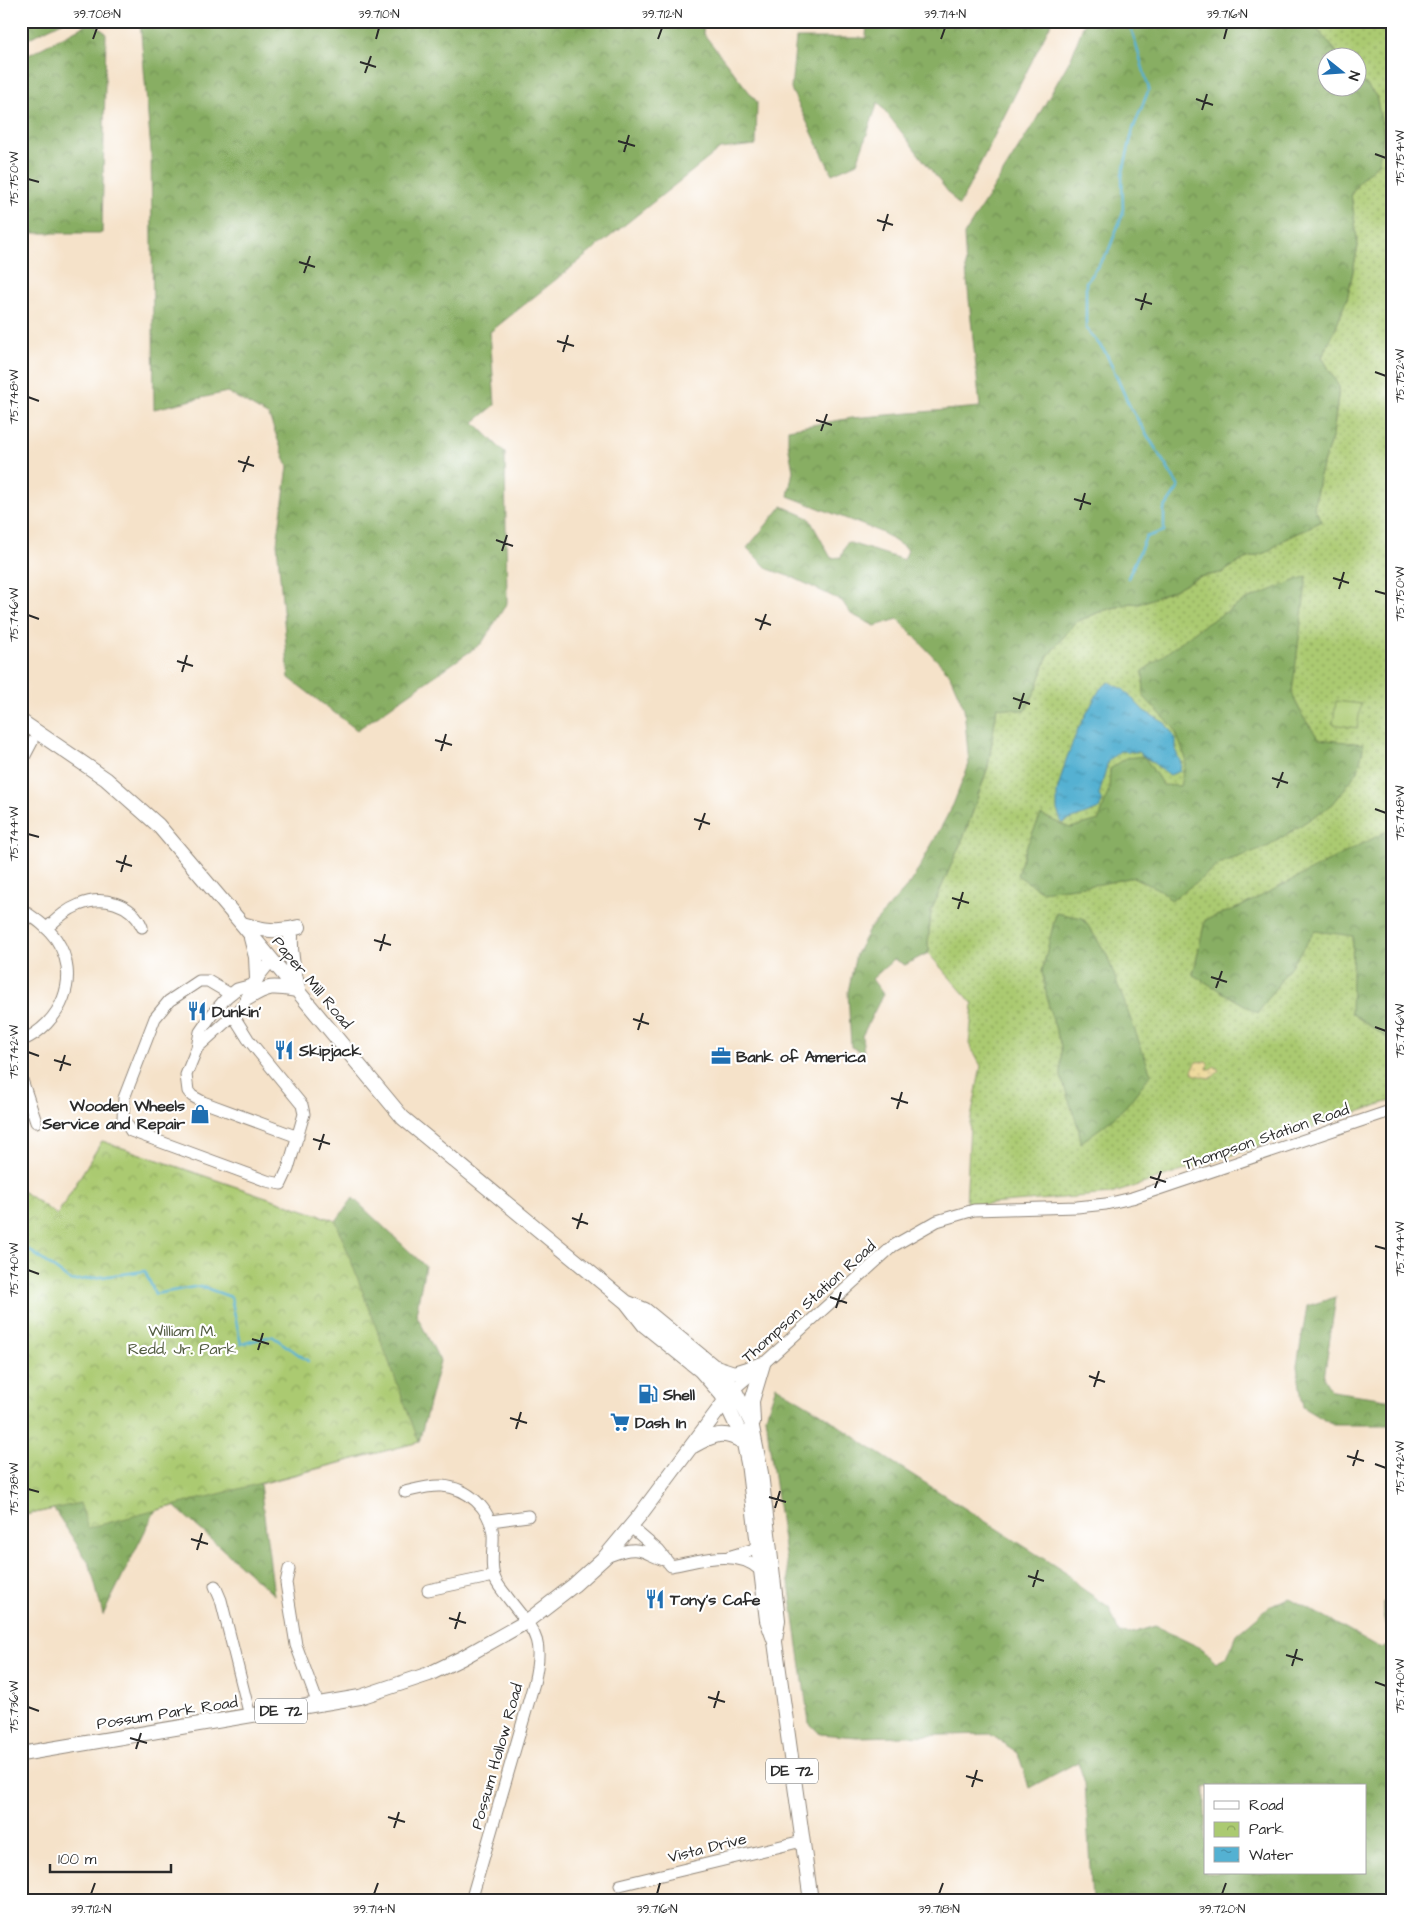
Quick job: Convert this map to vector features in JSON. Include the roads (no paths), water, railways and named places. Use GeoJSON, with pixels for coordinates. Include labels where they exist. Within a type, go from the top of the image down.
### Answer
{"type":"FeatureCollection","features":[{"type":"Feature","properties":{"kind":"main road","name":"Paper Mill Road"},"geometry":{"type":"LineString","coordinates":[[21,721],[92,768],[143,810],[158,825],[403,1118],[626,1302],[644,1325],[729,1394]]}},
{"type":"Feature","properties":{"kind":"main road"},"geometry":{"type":"LineString","coordinates":[[244,926],[295,932],[290,950],[298,992],[277,987],[252,987],[256,957],[252,940],[244,926]]}},
{"type":"Feature","properties":{"kind":"main road","name":"Paper Mill Road"},"geometry":{"type":"LineString","coordinates":[[626,1302],[645,1310],[714,1366],[729,1394],[751,1422],[748,1463],[760,1570],[767,1620],[775,1642],[811,1901]]}},
{"type":"Feature","properties":{"kind":"main road"},"geometry":{"type":"LineString","coordinates":[[714,1366],[734,1373],[763,1364]]}},
{"type":"Feature","properties":{"kind":"main road"},"geometry":{"type":"LineString","coordinates":[[688,1449],[711,1436],[721,1434],[733,1436],[749,1444],[752,1400],[763,1364]]}},
{"type":"Feature","properties":{"kind":"main road","name":"Possum Park Road"},"geometry":{"type":"LineString","coordinates":[[21,1754],[360,1696],[428,1674],[494,1641],[526,1622],[574,1585],[605,1557],[631,1527],[729,1394]]}},
{"type":"Feature","properties":{"kind":"main road","name":"Paper Mill Road"},"geometry":{"type":"LineString","coordinates":[[749,1444],[761,1473],[778,1620],[775,1642]]}},
{"type":"Feature","properties":{"kind":"main road"},"geometry":{"type":"LineString","coordinates":[[758,1548],[764,1549],[767,1554],[774,1587]]}},
{"type":"Feature","properties":{"kind":"street"},"geometry":{"type":"LineString","coordinates":[[21,763],[32,742]]}},
{"type":"Feature","properties":{"kind":"street"},"geometry":{"type":"LineString","coordinates":[[47,928],[68,910],[88,902],[98,901],[118,904],[126,908],[136,916],[142,927]]}},
{"type":"Feature","properties":{"kind":"street"},"geometry":{"type":"LineString","coordinates":[[21,909],[47,928],[56,939],[64,957],[67,976],[65,994],[51,1020],[38,1032],[21,1041]]}},
{"type":"Feature","properties":{"kind":"street"},"geometry":{"type":"LineString","coordinates":[[197,1048],[241,1008],[252,987],[272,960]]}},
{"type":"Feature","properties":{"kind":"street"},"geometry":{"type":"LineString","coordinates":[[230,994],[208,981],[199,981],[169,1001],[155,1018],[124,1098],[123,1118],[131,1130],[267,1181],[281,1184],[298,1137],[304,1114],[302,1105],[248,1039],[233,1015]]}},
{"type":"Feature","properties":{"kind":"street"},"geometry":{"type":"LineString","coordinates":[[252,987],[237,989],[230,994],[213,1013],[200,1032],[197,1048],[186,1075],[188,1092],[192,1096],[242,1118],[298,1137]]}},
{"type":"Feature","properties":{"kind":"street"},"geometry":{"type":"LineString","coordinates":[[21,1077],[36,1122]]}},
{"type":"Feature","properties":{"kind":"street","name":"Thompson Station Road"},"geometry":{"type":"LineString","coordinates":[[729,1394],[893,1246],[936,1221],[974,1210],[1077,1207],[1106,1204],[1132,1198],[1393,1110]]}},
{"type":"Feature","properties":{"kind":"street"},"geometry":{"type":"LineString","coordinates":[[405,1492],[435,1486],[457,1489],[478,1502],[491,1521],[494,1539],[494,1576],[428,1590]]}},
{"type":"Feature","properties":{"kind":"street"},"geometry":{"type":"LineString","coordinates":[[491,1521],[528,1516]]}},
{"type":"Feature","properties":{"kind":"street"},"geometry":{"type":"LineString","coordinates":[[631,1527],[659,1551],[670,1566],[727,1557],[758,1548]]}},
{"type":"Feature","properties":{"kind":"street"},"geometry":{"type":"LineString","coordinates":[[605,1557],[634,1549],[664,1560]]}},
{"type":"Feature","properties":{"kind":"street"},"geometry":{"type":"LineString","coordinates":[[727,1557],[747,1560],[760,1570]]}},
{"type":"Feature","properties":{"kind":"street"},"geometry":{"type":"LineString","coordinates":[[288,1569],[286,1583],[296,1645],[318,1704]]}},
{"type":"Feature","properties":{"kind":"street","name":"Possum Hollow Road"},"geometry":{"type":"LineString","coordinates":[[471,1901],[536,1674],[539,1646],[536,1634],[494,1576]]}},
{"type":"Feature","properties":{"kind":"street"},"geometry":{"type":"LineString","coordinates":[[215,1586],[222,1600],[250,1716]]}},
{"type":"Feature","properties":{"kind":"street","name":"Vista Drive"},"geometry":{"type":"LineString","coordinates":[[620,1885],[802,1841]]}},
{"type":"Feature","properties":{"kind":"water"},"geometry":{"type":"Polygon","coordinates":[[[1109,682],[1123,689],[1144,711],[1165,723],[1176,739],[1176,752],[1181,763],[1180,771],[1170,775],[1138,752],[1120,751],[1108,761],[1099,795],[1102,802],[1099,809],[1062,823],[1057,810],[1057,792],[1066,760],[1078,729],[1100,689],[1109,682]]]}},
{"type":"Feature","properties":{"kind":"waterway"},"geometry":{"type":"LineString","coordinates":[[1128,578],[1146,537],[1164,531],[1164,509],[1179,487],[1130,407],[1106,353],[1086,328],[1086,282],[1108,252],[1123,213],[1122,176],[1133,129],[1149,89],[1129,21]]}},
{"type":"Feature","properties":{"kind":"waterway"},"geometry":{"type":"LineString","coordinates":[[21,1244],[71,1281],[145,1271],[155,1294],[200,1286],[231,1297],[241,1344],[272,1336],[308,1361]]}},
{"type":"Feature","properties":{"kind":"place","name":"Dunkin'"},"geometry":{"type":"Point","coordinates":[197,1011]}},
{"type":"Feature","properties":{"kind":"place","name":"Skipjack"},"geometry":{"type":"Point","coordinates":[284,1050]}},
{"type":"Feature","properties":{"kind":"place","name":"Bank of America"},"geometry":{"type":"Point","coordinates":[721,1056]}},
{"type":"Feature","properties":{"kind":"place","name":"Wooden Wheels Service and Repair"},"geometry":{"type":"Point","coordinates":[200,1114]}},
{"type":"Feature","properties":{"kind":"place","name":"Shell"},"geometry":{"type":"Point","coordinates":[648,1394]}},
{"type":"Feature","properties":{"kind":"place","name":"Dash In"},"geometry":{"type":"Point","coordinates":[620,1422]}},
{"type":"Feature","properties":{"kind":"place","name":"Tony's Cafe"},"geometry":{"type":"Point","coordinates":[655,1599]}},
{"type":"Feature","properties":{"kind":"park label","name":"William M. Redd, Jr. Park"},"geometry":{"type":"Point","coordinates":[182,1339]}}]}
